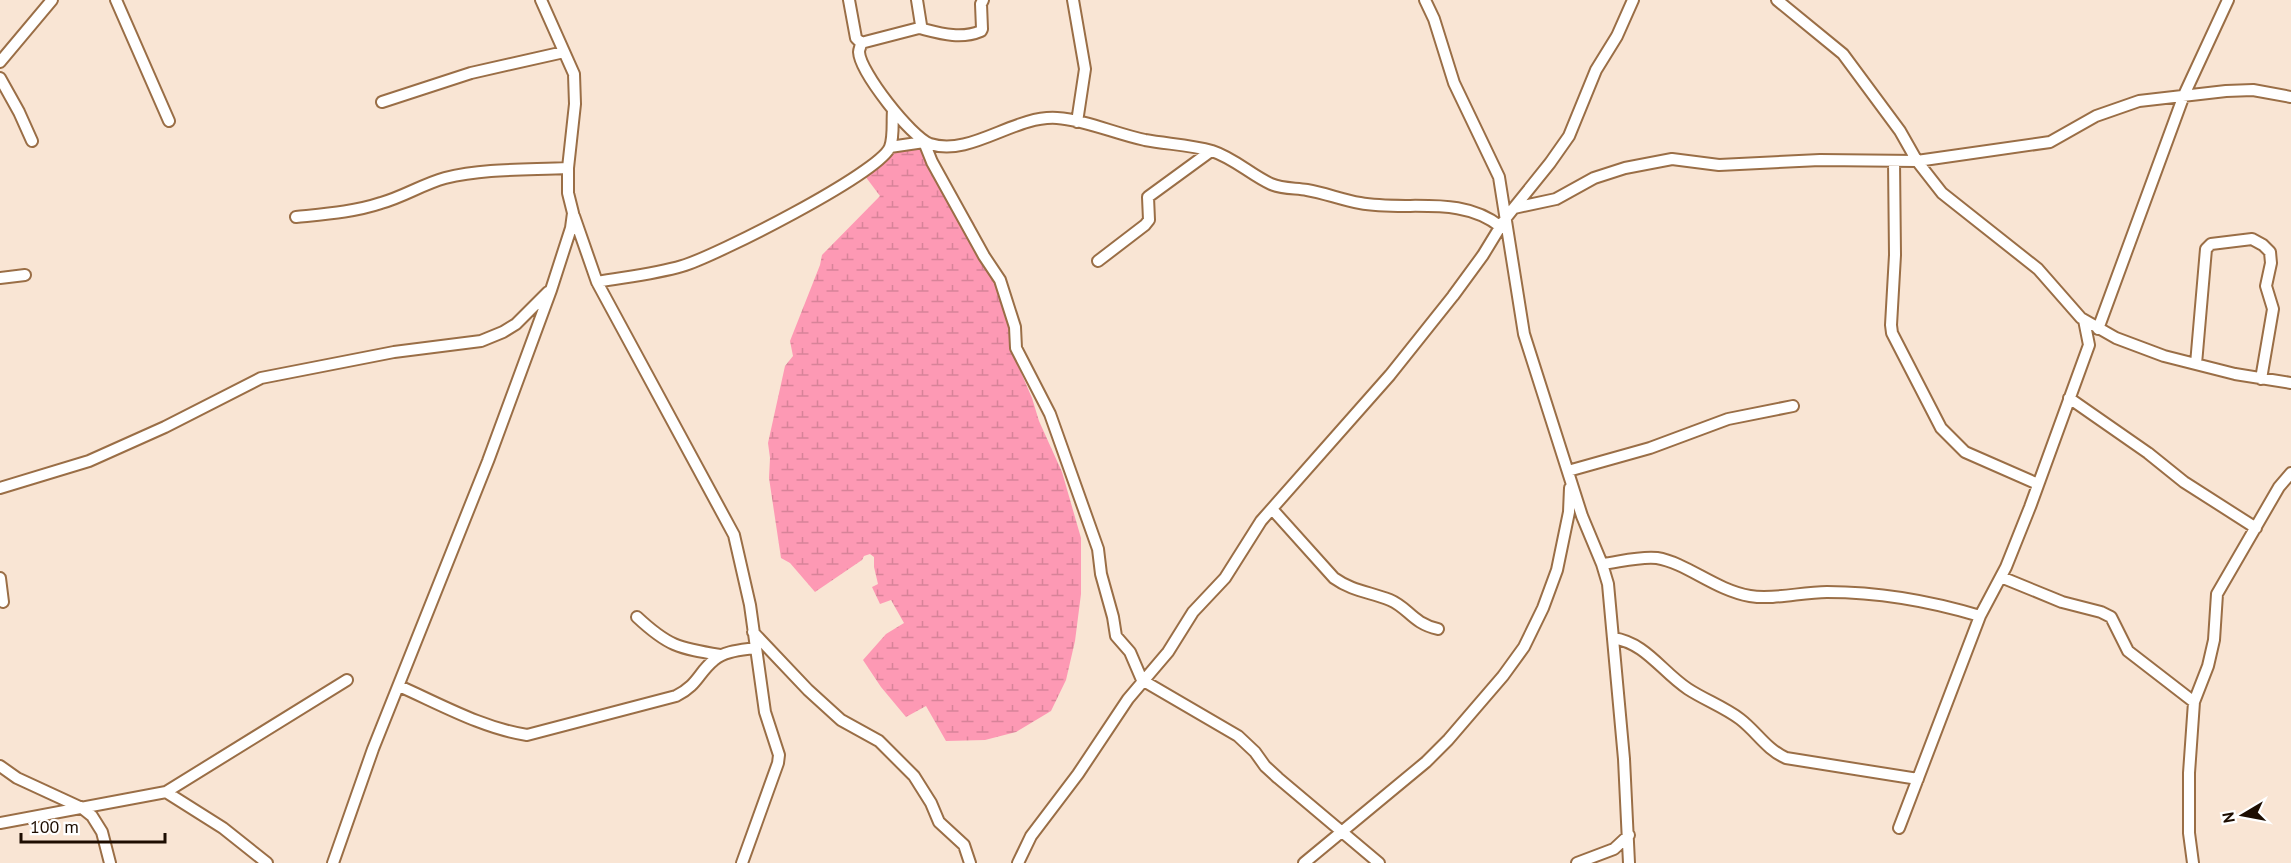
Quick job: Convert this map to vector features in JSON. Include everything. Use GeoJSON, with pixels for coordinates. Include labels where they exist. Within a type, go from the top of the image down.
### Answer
{"type":"FeatureCollection","features":[{"type":"Feature","properties":{"kind":"street"},"geometry":{"type":"LineString","coordinates":[[0,62],[52,0]]}},
{"type":"Feature","properties":{"kind":"street"},"geometry":{"type":"LineString","coordinates":[[116,0],[169,121]]}},
{"type":"Feature","properties":{"kind":"street"},"geometry":{"type":"LineString","coordinates":[[541,0],[574,74],[568,193],[597,282],[734,535],[750,605],[765,712],[778,755],[778,763],[742,863]]}},
{"type":"Feature","properties":{"kind":"street"},"geometry":{"type":"LineString","coordinates":[[849,0],[856,38],[861,43]]}},
{"type":"Feature","properties":{"kind":"street"},"geometry":{"type":"LineString","coordinates":[[918,0],[921,25],[919,28]]}},
{"type":"Feature","properties":{"kind":"street"},"geometry":{"type":"LineString","coordinates":[[861,43],[919,28],[945,35],[960,36],[981,31],[983,0]]}},
{"type":"Feature","properties":{"kind":"street"},"geometry":{"type":"LineString","coordinates":[[1073,0],[1085,69],[1077,123]]}},
{"type":"Feature","properties":{"kind":"street"},"geometry":{"type":"LineString","coordinates":[[1425,0],[1434,19],[1454,83],[1499,177],[1503,223],[1524,334],[1588,533],[1608,584],[1629,835],[1629,863]]}},
{"type":"Feature","properties":{"kind":"street"},"geometry":{"type":"LineString","coordinates":[[1018,863],[1031,836],[1078,774],[1142,680],[1168,652],[1193,612],[1226,578],[1257,528],[1272,509],[1383,384],[1458,290],[1503,223],[1542,175],[1569,136],[1596,70],[1617,36],[1633,0]]}},
{"type":"Feature","properties":{"kind":"street"},"geometry":{"type":"LineString","coordinates":[[1778,0],[1843,54],[1942,193],[2038,269],[2084,320],[2101,331],[2154,352],[2261,379],[2291,383]]}},
{"type":"Feature","properties":{"kind":"street"},"geometry":{"type":"LineString","coordinates":[[1899,828],[1980,616],[2001,577],[2038,484],[2089,345],[2101,331],[2184,95],[2228,0]]}},
{"type":"Feature","properties":{"kind":"street"},"geometry":{"type":"LineString","coordinates":[[861,43],[859,53],[865,67],[893,111],[924,141],[932,162],[984,256],[1000,280],[1015,327],[1016,348],[1050,414],[1098,549],[1101,574],[1116,636],[1130,652],[1142,680],[1238,736],[1278,778],[1379,863]]}},
{"type":"Feature","properties":{"kind":"street"},"geometry":{"type":"LineString","coordinates":[[382,102],[471,73],[564,52]]}},
{"type":"Feature","properties":{"kind":"street"},"geometry":{"type":"LineString","coordinates":[[0,78],[32,141]]}},
{"type":"Feature","properties":{"kind":"street"},"geometry":{"type":"LineString","coordinates":[[1514,208],[1556,199],[1594,178],[1626,168],[1672,159],[1719,165],[1820,160],[1917,161],[2050,142],[2096,116],[2122,105],[2184,95],[2253,90],[2291,97]]}},
{"type":"Feature","properties":{"kind":"street"},"geometry":{"type":"LineString","coordinates":[[597,282],[681,267],[704,259],[819,200],[879,160],[890,147],[893,111]]}},
{"type":"Feature","properties":{"kind":"street"},"geometry":{"type":"LineString","coordinates":[[890,147],[924,141],[948,147],[967,143],[1043,117],[1060,118],[1144,140],[1211,151],[1231,159],[1272,184],[1309,190],[1371,205],[1448,206],[1503,223]]}},
{"type":"Feature","properties":{"kind":"street"},"geometry":{"type":"LineString","coordinates":[[1098,261],[1149,220],[1148,197],[1211,151]]}},
{"type":"Feature","properties":{"kind":"street"},"geometry":{"type":"LineString","coordinates":[[1894,161],[1895,255],[1892,333],[1941,428],[1952,440],[1965,452],[2038,484]]}},
{"type":"Feature","properties":{"kind":"street"},"geometry":{"type":"LineString","coordinates":[[296,217],[344,212],[382,203],[457,176],[496,171],[568,168]]}},
{"type":"Feature","properties":{"kind":"street"},"geometry":{"type":"LineString","coordinates":[[333,863],[373,749],[488,461],[550,290],[571,228],[573,213]]}},
{"type":"Feature","properties":{"kind":"street"},"geometry":{"type":"LineString","coordinates":[[2196,364],[2206,249],[2211,244],[2252,239],[2263,245],[2270,252],[2271,258],[2266,286],[2273,309],[2261,379]]}},
{"type":"Feature","properties":{"kind":"street"},"geometry":{"type":"LineString","coordinates":[[0,278],[25,274]]}},
{"type":"Feature","properties":{"kind":"street"},"geometry":{"type":"LineString","coordinates":[[0,488],[89,461],[165,427],[261,378],[394,352],[481,341],[516,324],[550,290]]}},
{"type":"Feature","properties":{"kind":"street"},"geometry":{"type":"LineString","coordinates":[[2084,320],[2089,345]]}},
{"type":"Feature","properties":{"kind":"street"},"geometry":{"type":"LineString","coordinates":[[2069,398],[2148,453],[2184,482],[2256,528]]}},
{"type":"Feature","properties":{"kind":"street"},"geometry":{"type":"LineString","coordinates":[[1570,475],[1719,422],[1793,406]]}},
{"type":"Feature","properties":{"kind":"street"},"geometry":{"type":"LineString","coordinates":[[2193,863],[2189,833],[2189,773],[2193,702],[2208,666],[2214,640],[2217,594],[2279,487],[2291,473]]}},
{"type":"Feature","properties":{"kind":"street"},"geometry":{"type":"LineString","coordinates":[[1304,863],[1426,762],[1503,676],[1524,647],[1544,608],[1557,570],[1569,512],[1570,475]]}},
{"type":"Feature","properties":{"kind":"street"},"geometry":{"type":"LineString","coordinates":[[1272,509],[1334,578],[1344,586],[1389,600],[1418,622],[1438,629]]}},
{"type":"Feature","properties":{"kind":"street"},"geometry":{"type":"LineString","coordinates":[[1602,564],[1656,558],[1671,562],[1718,586],[1749,596],[1768,597],[1824,592],[1862,594],[1938,603],[1980,616]]}},
{"type":"Feature","properties":{"kind":"street"},"geometry":{"type":"LineString","coordinates":[[2001,577],[2062,602],[2111,617],[2128,651],[2193,702]]}},
{"type":"Feature","properties":{"kind":"street"},"geometry":{"type":"LineString","coordinates":[[0,578],[3,602]]}},
{"type":"Feature","properties":{"kind":"street"},"geometry":{"type":"LineString","coordinates":[[636,617],[659,638],[673,645],[720,656]]}},
{"type":"Feature","properties":{"kind":"street"},"geometry":{"type":"LineString","coordinates":[[753,632],[808,690],[841,720],[879,741],[914,777],[931,803],[939,822],[964,845],[970,863]]}},
{"type":"Feature","properties":{"kind":"street"},"geometry":{"type":"LineString","coordinates":[[1612,638],[1633,642],[1666,673],[1740,719],[1776,754],[1786,758],[1918,779]]}},
{"type":"Feature","properties":{"kind":"street"},"geometry":{"type":"LineString","coordinates":[[399,686],[482,722],[514,734],[526,735],[676,696],[696,682],[713,660],[720,656],[755,648]]}},
{"type":"Feature","properties":{"kind":"street"},"geometry":{"type":"LineString","coordinates":[[0,824],[166,792],[347,680]]}},
{"type":"Feature","properties":{"kind":"street"},"geometry":{"type":"LineString","coordinates":[[0,766],[16,778],[81,808],[92,816],[102,832],[110,863]]}},
{"type":"Feature","properties":{"kind":"street"},"geometry":{"type":"LineString","coordinates":[[166,792],[223,828],[267,863]]}},
{"type":"Feature","properties":{"kind":"street"},"geometry":{"type":"LineString","coordinates":[[1577,863],[1614,849],[1629,835]]}},
{"type":"Feature","properties":{"kind":"green space"},"geometry":{"type":"Polygon","coordinates":[[[922,145],[974,223],[987,265],[1007,310],[1019,368],[1062,472],[1081,538],[1081,594],[1075,641],[1066,680],[1051,711],[1016,732],[985,740],[946,741],[926,706],[906,717],[881,687],[863,660],[886,634],[904,623],[891,600],[880,604],[872,587],[878,584],[874,557],[870,554],[864,556],[862,560],[815,592],[790,563],[781,558],[769,478],[768,443],[785,366],[793,356],[790,341],[822,255],[880,196],[865,176],[888,155],[922,145]]]}}]}
